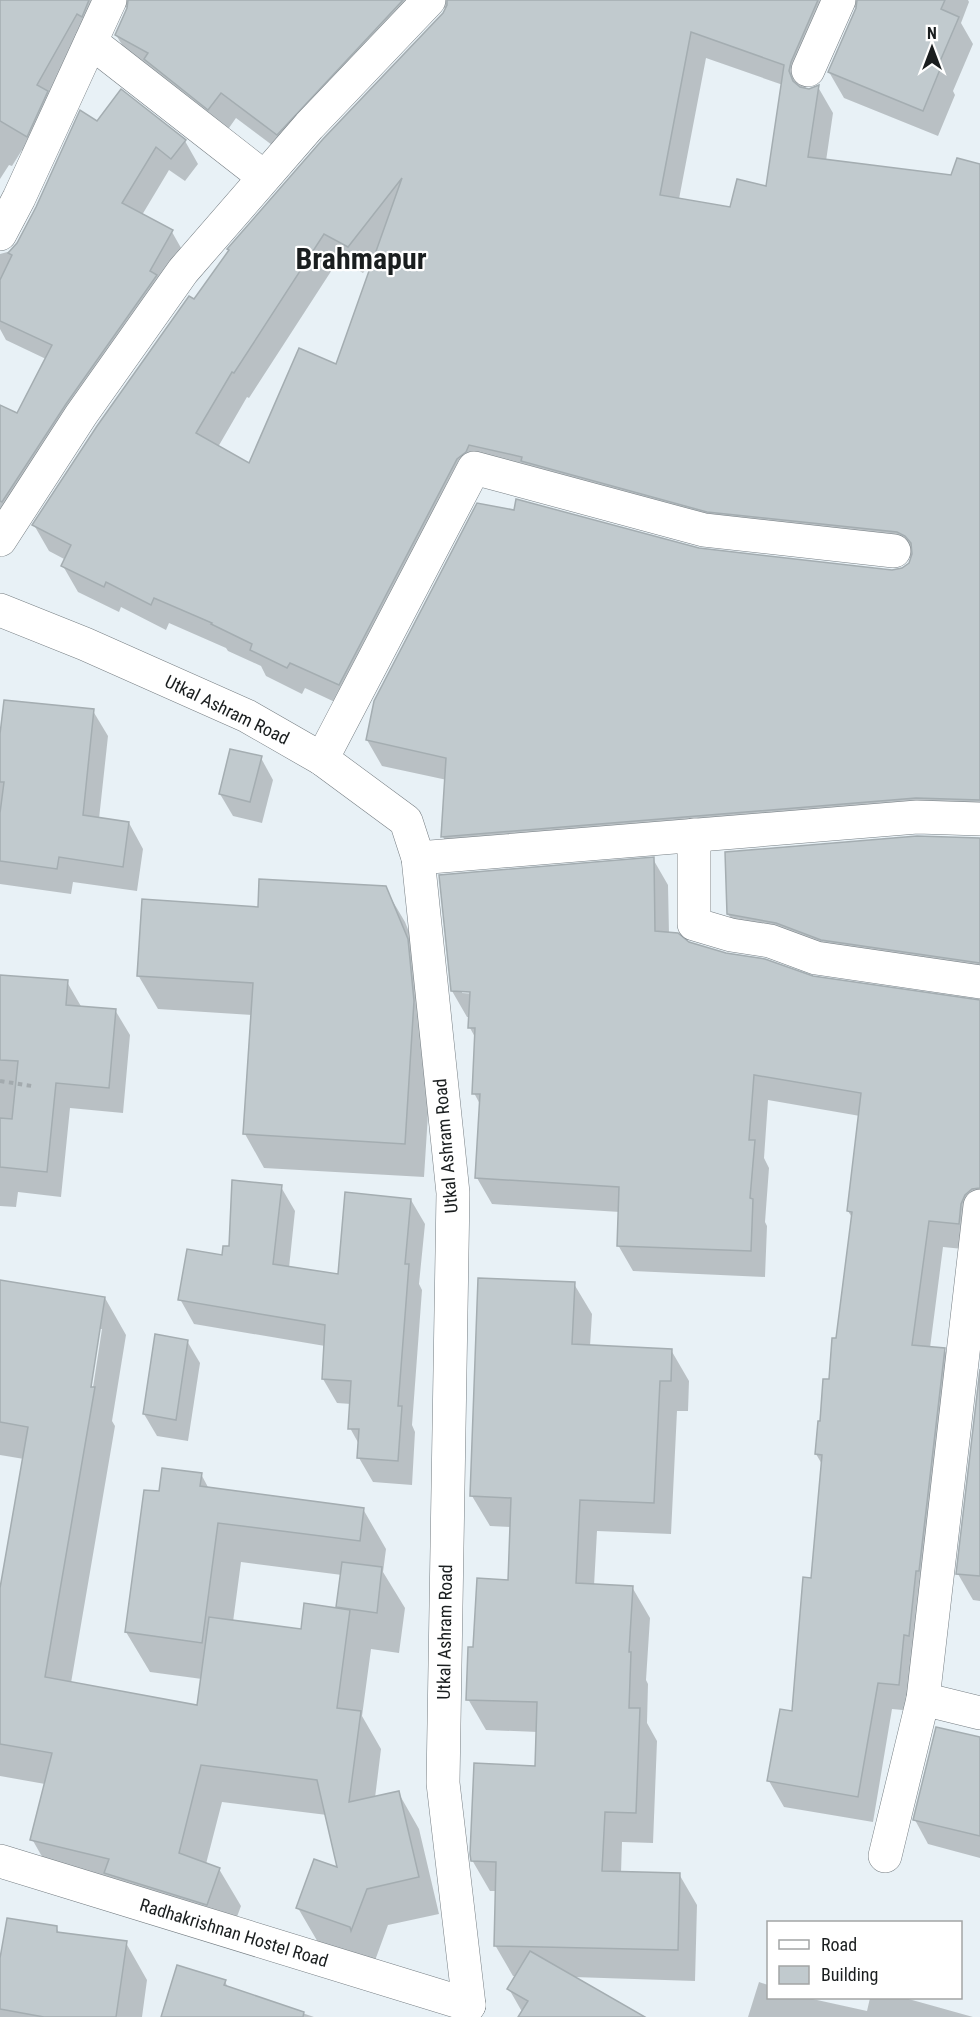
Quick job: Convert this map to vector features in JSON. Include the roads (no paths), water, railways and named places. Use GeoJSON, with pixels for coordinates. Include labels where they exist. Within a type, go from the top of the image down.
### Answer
{"type":"FeatureCollection","features":[{"type":"Feature","properties":{"kind":"street"},"geometry":{"type":"LineString","coordinates":[[0,234],[19,198],[110,0]]}},
{"type":"Feature","properties":{"kind":"street"},"geometry":{"type":"LineString","coordinates":[[0,540],[81,415],[183,271],[309,126],[429,0]]}},
{"type":"Feature","properties":{"kind":"street"},"geometry":{"type":"LineString","coordinates":[[808,70],[838,0]]}},
{"type":"Feature","properties":{"kind":"street"},"geometry":{"type":"LineString","coordinates":[[91,42],[264,177]]}},
{"type":"Feature","properties":{"kind":"street"},"geometry":{"type":"LineString","coordinates":[[322,759],[474,468],[704,530],[894,551]]}},
{"type":"Feature","properties":{"kind":"street","name":"Utkal Ashram Road"},"geometry":{"type":"LineString","coordinates":[[0,609],[86,644],[247,716],[322,759],[406,821],[418,858],[453,1192],[443,1783],[480,2013]]}},
{"type":"Feature","properties":{"kind":"street"},"geometry":{"type":"LineString","coordinates":[[418,858],[916,817],[980,819]]}},
{"type":"Feature","properties":{"kind":"street"},"geometry":{"type":"LineString","coordinates":[[694,835],[694,924],[731,935],[770,941],[816,958],[980,982]]}},
{"type":"Feature","properties":{"kind":"street"},"geometry":{"type":"LineString","coordinates":[[885,1856],[923,1699],[980,1206]]}},
{"type":"Feature","properties":{"kind":"street"},"geometry":{"type":"LineString","coordinates":[[923,1699],[980,1713]]}},
{"type":"Feature","properties":{"kind":"street","name":"Radhakrishnan Hostel Road"},"geometry":{"type":"LineString","coordinates":[[0,1861],[480,2013]]}},
{"type":"Feature","properties":{"kind":"district","name":"Brahmapur"},"geometry":{"type":"Point","coordinates":[361,259]}}]}
